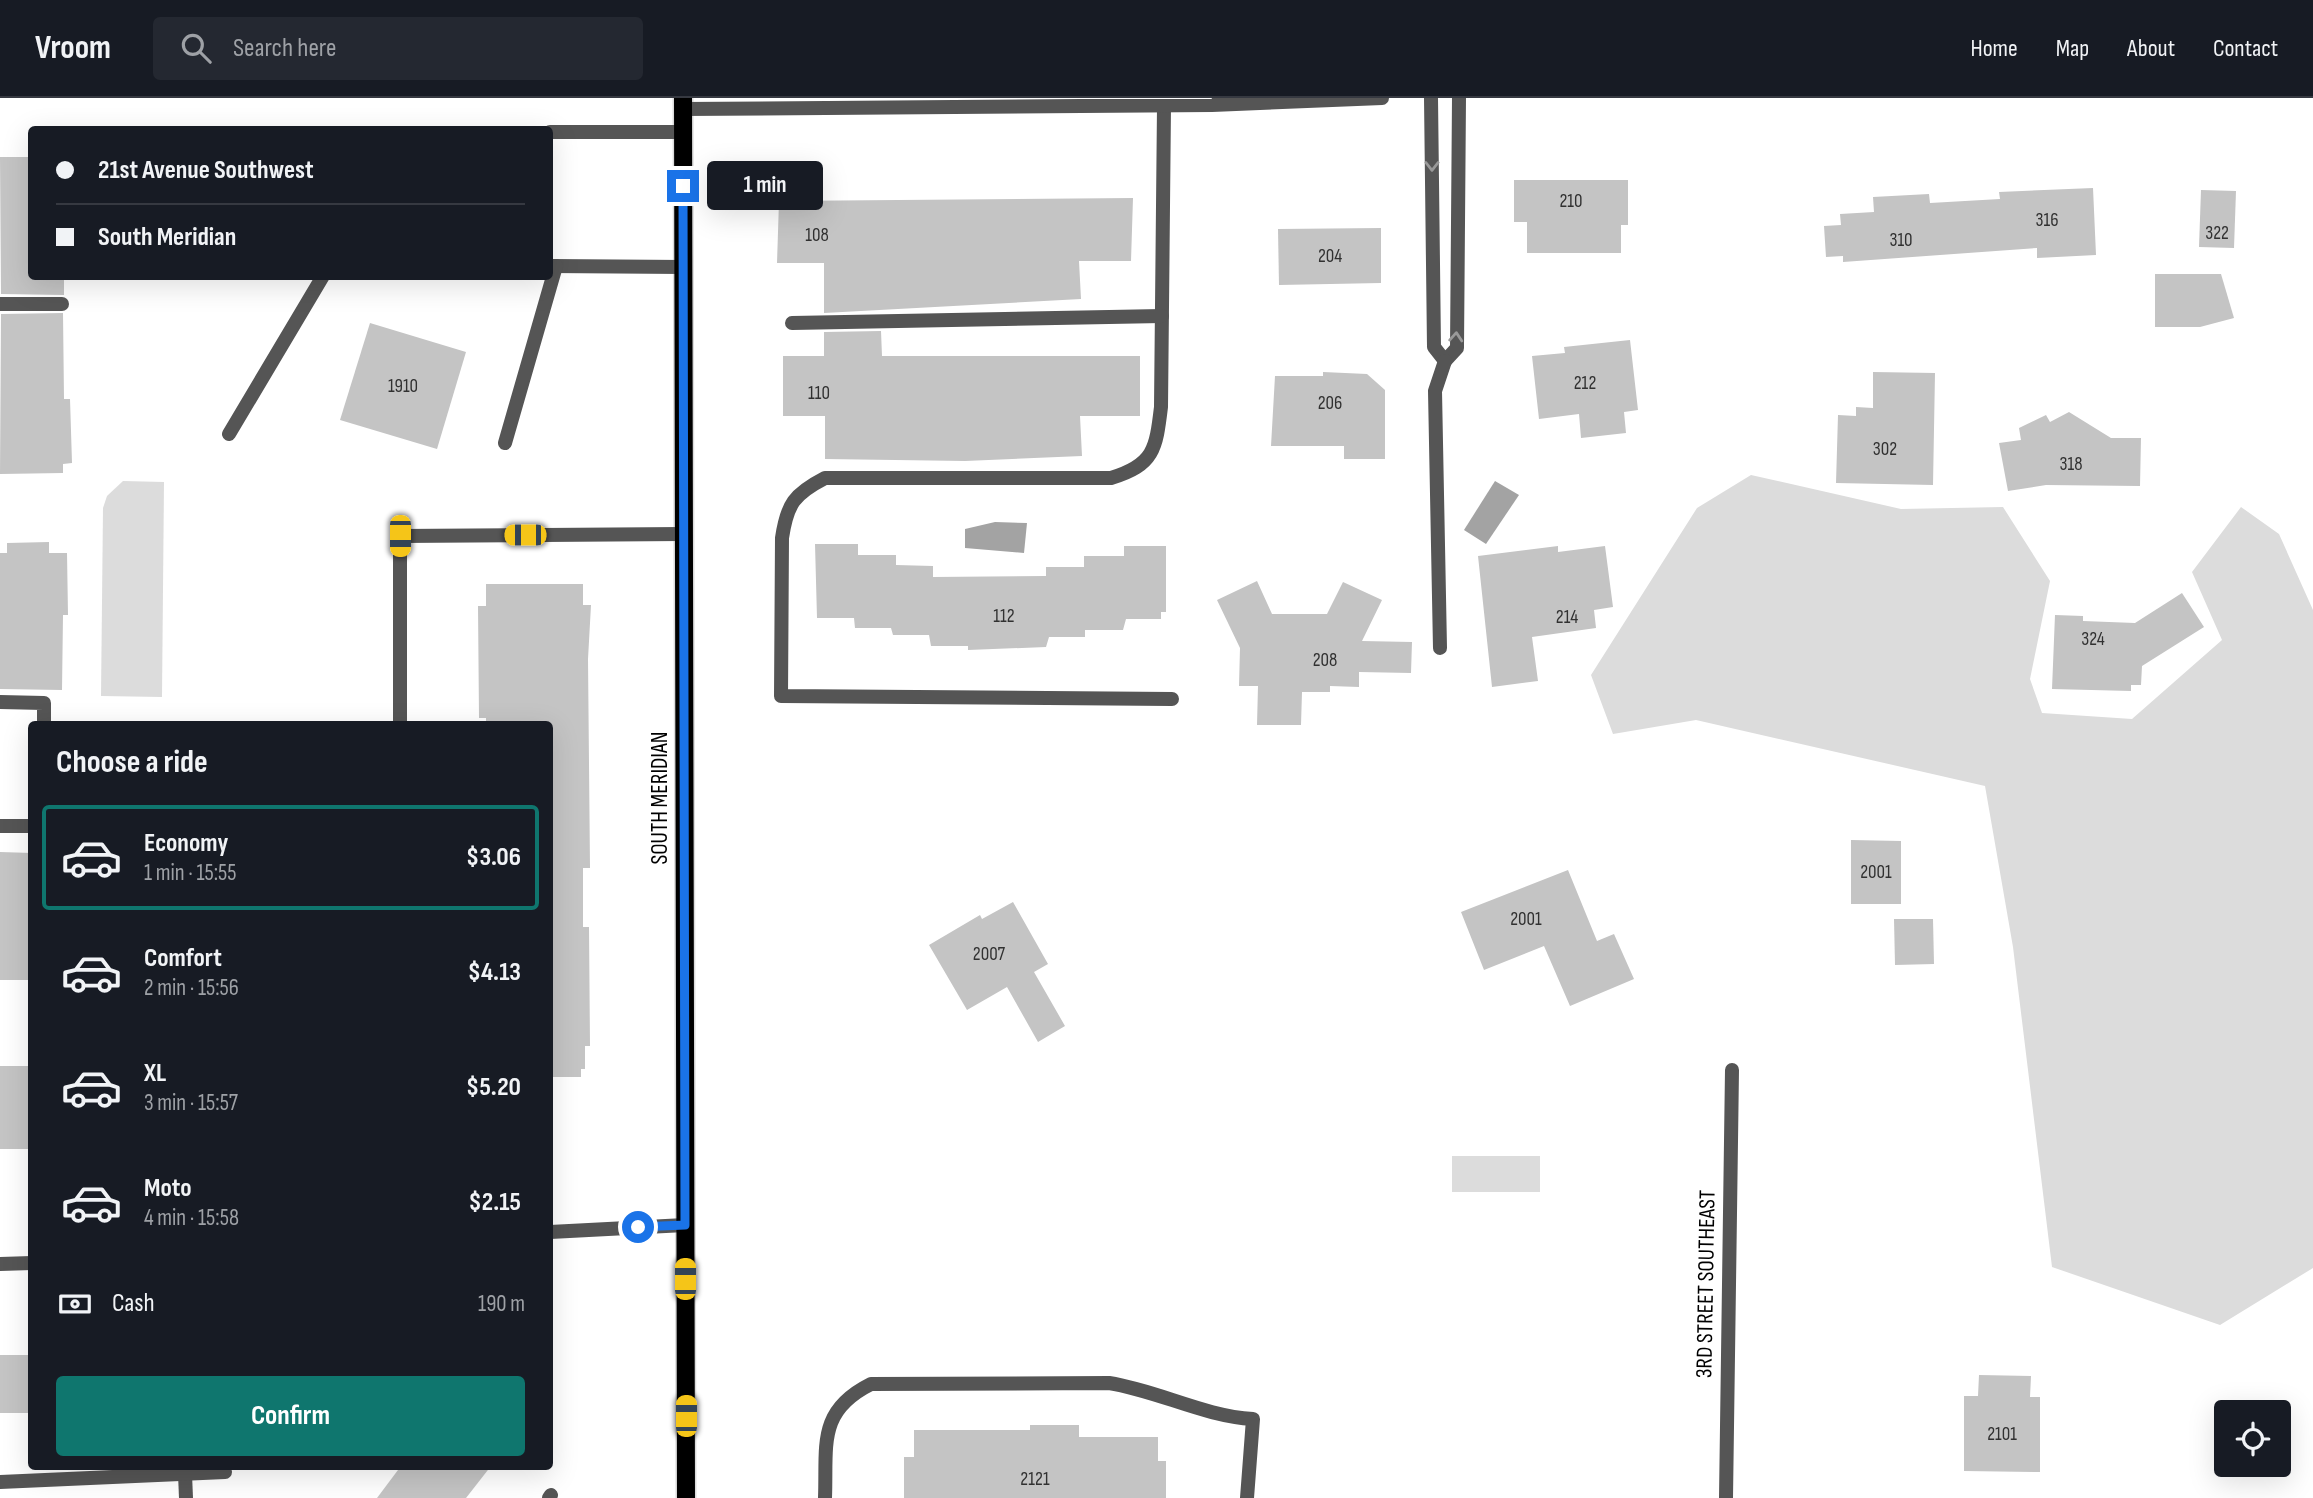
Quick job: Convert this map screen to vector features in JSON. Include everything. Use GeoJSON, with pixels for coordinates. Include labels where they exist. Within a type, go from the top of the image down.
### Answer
{"type":"FeatureCollection","features":[{"type":"Feature","properties":{"kind":"main road","name":"SOUTH MERIDIAN"},"geometry":{"type":"LineString","coordinates":[[683,104],[686,1498]]}},
{"type":"Feature","properties":{"kind":"street"},"geometry":{"type":"LineString","coordinates":[[683,104],[1078,102],[1164,106],[1382,98]]}},
{"type":"Feature","properties":{"kind":"street"},"geometry":{"type":"LineString","coordinates":[[1432,98],[1434,347],[1445,362]]}},
{"type":"Feature","properties":{"kind":"street"},"geometry":{"type":"LineString","coordinates":[[1440,648],[1435,391],[1445,362],[1457,348],[1459,98]]}},
{"type":"Feature","properties":{"kind":"street"},"geometry":{"type":"LineString","coordinates":[[1164,106],[1158,433],[1148,459],[1136,471],[1111,478],[1086,480],[825,478],[793,499],[785,517],[782,538],[780,696],[1172,699]]}},
{"type":"Feature","properties":{"kind":"street"},"geometry":{"type":"LineString","coordinates":[[553,132],[683,132]]}},
{"type":"Feature","properties":{"kind":"street"},"geometry":{"type":"LineString","coordinates":[[553,266],[683,267]]}},
{"type":"Feature","properties":{"kind":"street"},"geometry":{"type":"LineString","coordinates":[[229,434],[321,280]]}},
{"type":"Feature","properties":{"kind":"street"},"geometry":{"type":"LineString","coordinates":[[505,443],[549,280]]}},
{"type":"Feature","properties":{"kind":"street"},"geometry":{"type":"LineString","coordinates":[[0,304],[62,304]]}},
{"type":"Feature","properties":{"kind":"street"},"geometry":{"type":"LineString","coordinates":[[792,323],[1162,316]]}},
{"type":"Feature","properties":{"kind":"street"},"geometry":{"type":"LineString","coordinates":[[400,721],[400,536],[684,534]]}},
{"type":"Feature","properties":{"kind":"street"},"geometry":{"type":"LineString","coordinates":[[0,702],[44,703],[44,721]]}},
{"type":"Feature","properties":{"kind":"street"},"geometry":{"type":"LineString","coordinates":[[0,826],[28,826]]}},
{"type":"Feature","properties":{"kind":"street","name":"3RD STREET SOUTHEAST"},"geometry":{"type":"LineString","coordinates":[[1726,1498],[1732,1070]]}},
{"type":"Feature","properties":{"kind":"street"},"geometry":{"type":"LineString","coordinates":[[553,1232],[685,1225]]}},
{"type":"Feature","properties":{"kind":"street"},"geometry":{"type":"LineString","coordinates":[[0,1264],[28,1263]]}},
{"type":"Feature","properties":{"kind":"street"},"geometry":{"type":"LineString","coordinates":[[825,1498],[828,1434],[834,1412],[851,1394],[872,1384],[1095,1383],[1141,1388],[1225,1417],[1253,1419],[1247,1498]]}},
{"type":"Feature","properties":{"kind":"street"},"geometry":{"type":"LineString","coordinates":[[0,1482],[225,1472]]}},
{"type":"Feature","properties":{"kind":"street"},"geometry":{"type":"LineString","coordinates":[[185,1474],[186,1498]]}},
{"type":"Feature","properties":{"kind":"shaded area"},"geometry":{"type":"Polygon","coordinates":[[[1751,475],[1901,509],[2003,507],[2050,581],[2030,679],[2042,713],[2132,719],[2222,640],[2192,572],[2241,507],[2279,534],[2313,610],[2313,1268],[2220,1325],[2052,1267],[2013,947],[1985,786],[1696,720],[1613,734],[1591,675],[1697,508],[1751,475]]]}},
{"type":"Feature","properties":{"kind":"shaded area"},"geometry":{"type":"Polygon","coordinates":[[[123,481],[164,482],[162,697],[101,696],[103,508],[107,496],[123,481]]]}},
{"type":"Feature","properties":{"kind":"shaded area"},"geometry":{"type":"Polygon","coordinates":[[[1495,481],[1519,495],[1486,544],[1464,530],[1495,481]]]}},
{"type":"Feature","properties":{"kind":"shaded area"},"geometry":{"type":"Polygon","coordinates":[[[995,522],[1027,523],[1024,553],[965,548],[965,529],[995,522]]]}},
{"type":"Feature","properties":{"kind":"shaded area"},"geometry":{"type":"Polygon","coordinates":[[[1452,1156],[1540,1156],[1540,1192],[1452,1192],[1452,1156]]]}},
{"type":"Feature","properties":{"kind":"building"},"geometry":{"type":"Polygon","coordinates":[[[0,157],[28,157],[28,280],[64,280],[64,295],[1,294],[0,157]]]}},
{"type":"Feature","properties":{"kind":"building"},"geometry":{"type":"Polygon","coordinates":[[[1514,180],[1628,180],[1628,225],[1621,225],[1621,253],[1527,253],[1527,222],[1514,222],[1514,180]]]}},
{"type":"Feature","properties":{"kind":"building"},"geometry":{"type":"Polygon","coordinates":[[[2093,188],[2096,255],[2037,258],[2037,248],[1843,262],[1843,256],[1826,257],[1824,226],[1841,225],[1840,214],[1874,212],[1873,197],[1929,194],[1930,203],[2000,199],[1999,192],[2093,188]]]}},
{"type":"Feature","properties":{"kind":"building"},"geometry":{"type":"Polygon","coordinates":[[[2201,190],[2236,191],[2234,248],[2199,247],[2201,190]]]}},
{"type":"Feature","properties":{"kind":"building"},"geometry":{"type":"Polygon","coordinates":[[[1133,198],[1131,261],[1079,261],[1081,299],[824,313],[824,263],[777,263],[779,201],[1133,198]]]}},
{"type":"Feature","properties":{"kind":"building"},"geometry":{"type":"Polygon","coordinates":[[[1381,228],[1381,283],[1279,285],[1278,229],[1381,228]]]}},
{"type":"Feature","properties":{"kind":"building"},"geometry":{"type":"Polygon","coordinates":[[[2155,274],[2221,274],[2234,318],[2200,327],[2155,327],[2155,274]]]}},
{"type":"Feature","properties":{"kind":"building"},"geometry":{"type":"Polygon","coordinates":[[[63,313],[64,399],[70,399],[72,463],[63,464],[63,473],[0,474],[1,314],[63,313]]]}},
{"type":"Feature","properties":{"kind":"building"},"geometry":{"type":"Polygon","coordinates":[[[370,323],[466,352],[437,449],[340,420],[370,323]]]}},
{"type":"Feature","properties":{"kind":"building"},"geometry":{"type":"Polygon","coordinates":[[[881,331],[882,356],[1140,356],[1140,416],[1080,416],[1082,456],[965,461],[825,459],[825,416],[783,416],[783,356],[824,356],[824,332],[881,331]]]}},
{"type":"Feature","properties":{"kind":"building"},"geometry":{"type":"Polygon","coordinates":[[[1630,340],[1638,410],[1624,412],[1626,433],[1581,438],[1579,414],[1539,419],[1532,356],[1565,353],[1564,347],[1630,340]]]}},
{"type":"Feature","properties":{"kind":"building"},"geometry":{"type":"Polygon","coordinates":[[[1323,372],[1367,374],[1385,390],[1385,459],[1344,459],[1344,446],[1271,446],[1275,376],[1323,376],[1323,372]]]}},
{"type":"Feature","properties":{"kind":"building"},"geometry":{"type":"Polygon","coordinates":[[[1873,372],[1935,373],[1933,485],[1836,483],[1838,415],[1856,416],[1856,407],[1873,408],[1873,372]]]}},
{"type":"Feature","properties":{"kind":"building"},"geometry":{"type":"Polygon","coordinates":[[[2069,412],[2111,438],[2141,438],[2140,486],[2046,485],[2008,491],[1999,443],[2021,440],[2019,428],[2046,415],[2050,422],[2069,412]]]}},
{"type":"Feature","properties":{"kind":"building"},"geometry":{"type":"Polygon","coordinates":[[[49,542],[49,553],[67,553],[68,615],[63,615],[62,690],[0,689],[0,553],[7,553],[7,543],[49,542]]]}},
{"type":"Feature","properties":{"kind":"building"},"geometry":{"type":"Polygon","coordinates":[[[815,544],[858,544],[858,555],[896,555],[896,565],[933,566],[933,577],[1046,576],[1046,567],[1084,567],[1084,556],[1124,556],[1124,546],[1166,546],[1166,612],[1161,612],[1161,619],[1126,619],[1123,630],[1085,630],[1085,637],[1049,637],[1046,647],[968,650],[968,646],[931,646],[929,635],[893,635],[891,628],[855,628],[854,618],[817,618],[815,544]]]}},
{"type":"Feature","properties":{"kind":"building"},"geometry":{"type":"Polygon","coordinates":[[[1558,546],[1558,552],[1605,546],[1613,607],[1594,610],[1596,628],[1532,637],[1538,681],[1492,687],[1478,556],[1558,546]]]}},
{"type":"Feature","properties":{"kind":"building"},"geometry":{"type":"Polygon","coordinates":[[[1257,581],[1272,614],[1327,614],[1343,582],[1382,600],[1362,641],[1412,642],[1411,673],[1359,672],[1359,687],[1330,686],[1330,692],[1302,692],[1301,725],[1257,725],[1258,686],[1239,686],[1240,648],[1217,600],[1257,581]]]}},
{"type":"Feature","properties":{"kind":"building"},"geometry":{"type":"Polygon","coordinates":[[[486,584],[583,584],[583,605],[591,605],[588,659],[590,868],[583,868],[583,927],[589,927],[590,1046],[585,1046],[585,1069],[581,1069],[581,1077],[553,1077],[553,721],[486,721],[486,718],[479,718],[478,606],[486,606],[486,584]]]}},
{"type":"Feature","properties":{"kind":"building"},"geometry":{"type":"Polygon","coordinates":[[[2182,593],[2204,627],[2142,666],[2141,685],[2131,685],[2131,691],[2052,689],[2055,615],[2083,616],[2083,621],[2135,623],[2182,593]]]}},
{"type":"Feature","properties":{"kind":"building"},"geometry":{"type":"Polygon","coordinates":[[[1851,840],[1901,841],[1901,904],[1851,904],[1851,840]]]}},
{"type":"Feature","properties":{"kind":"building"},"geometry":{"type":"Polygon","coordinates":[[[0,852],[28,853],[28,980],[0,980],[0,852]]]}},
{"type":"Feature","properties":{"kind":"building"},"geometry":{"type":"Polygon","coordinates":[[[1568,870],[1597,941],[1614,934],[1634,979],[1570,1006],[1544,946],[1484,970],[1461,912],[1568,870]]]}},
{"type":"Feature","properties":{"kind":"building"},"geometry":{"type":"Polygon","coordinates":[[[1013,902],[1048,964],[1034,972],[1065,1026],[1038,1042],[1007,987],[967,1010],[929,945],[980,915],[982,919],[1013,902]]]}},
{"type":"Feature","properties":{"kind":"building"},"geometry":{"type":"Polygon","coordinates":[[[1894,919],[1933,919],[1934,964],[1895,965],[1894,919]]]}},
{"type":"Feature","properties":{"kind":"building"},"geometry":{"type":"Polygon","coordinates":[[[0,1066],[28,1066],[28,1149],[0,1149],[0,1066]]]}},
{"type":"Feature","properties":{"kind":"building"},"geometry":{"type":"Polygon","coordinates":[[[0,1355],[28,1355],[28,1413],[0,1413],[0,1355]]]}},
{"type":"Feature","properties":{"kind":"building"},"geometry":{"type":"Polygon","coordinates":[[[1979,1375],[2031,1376],[2030,1397],[2040,1397],[2040,1472],[1964,1471],[1964,1396],[1978,1396],[1979,1375]]]}},
{"type":"Feature","properties":{"kind":"building"},"geometry":{"type":"Polygon","coordinates":[[[1030,1425],[1079,1425],[1079,1437],[1158,1437],[1158,1461],[1166,1461],[1166,1498],[904,1498],[904,1457],[914,1457],[914,1430],[1030,1430],[1030,1425]]]}},
{"type":"Feature","properties":{"kind":"building"},"geometry":{"type":"Polygon","coordinates":[[[398,1470],[488,1470],[466,1498],[377,1498],[398,1470]]]}},
{"type":"Feature","properties":{"kind":"route"},"geometry":{"type":"LineString","coordinates":[[638,1227],[685,1225],[683,186]]}}]}
